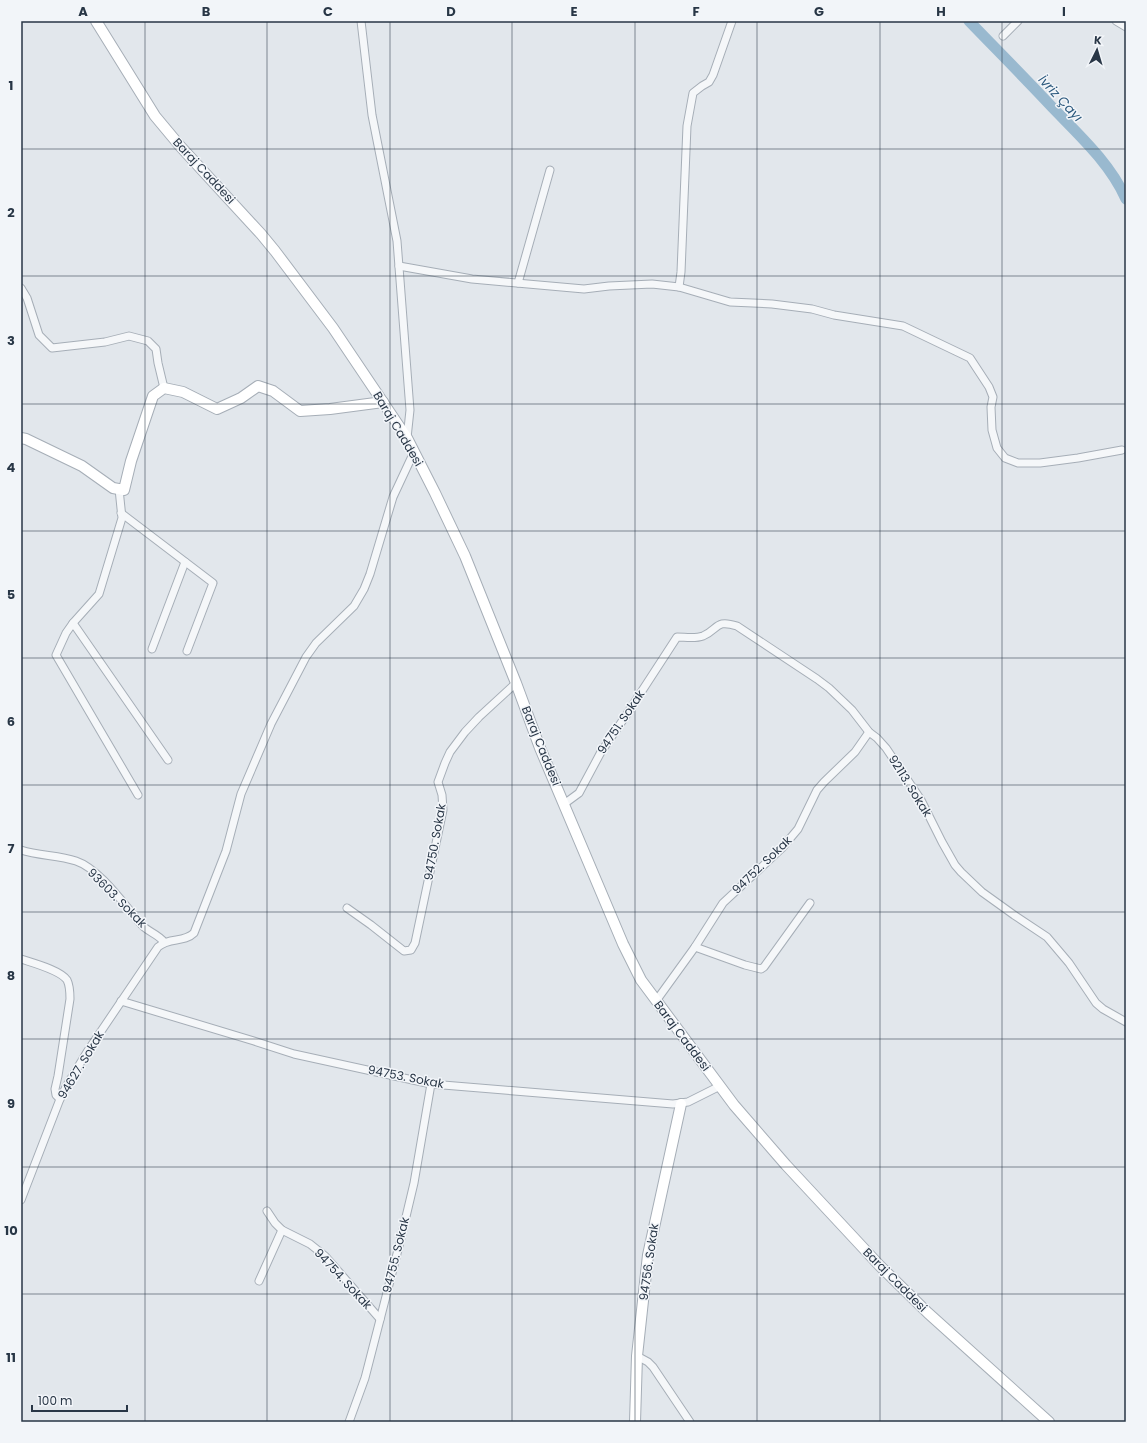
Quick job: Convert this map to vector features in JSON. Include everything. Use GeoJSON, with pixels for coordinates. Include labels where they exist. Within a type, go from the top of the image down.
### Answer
{"type":"FeatureCollection","features":[{"type":"Feature","properties":{"kind":"main road","name":"Baraj Caddesi"},"geometry":{"type":"LineString","coordinates":[[96,21],[155,116],[180,146],[275,251],[333,328],[407,438],[465,556],[516,683],[540,748],[623,944],[641,980],[720,1086],[759,1135],[880,1266],[949,1333],[1049,1422]]}},
{"type":"Feature","properties":{"kind":"main road"},"geometry":{"type":"LineString","coordinates":[[21,438],[26,438],[82,466],[113,488],[124,490],[131,461],[153,396],[164,388],[183,392],[217,409],[240,398],[258,386],[273,391],[300,411],[330,409],[383,402]]}},
{"type":"Feature","properties":{"kind":"main road","name":"94756. Sokak"},"geometry":{"type":"LineString","coordinates":[[635,1422],[637,1356],[650,1242],[681,1104]]}},
{"type":"Feature","properties":{"kind":"street"},"geometry":{"type":"LineString","coordinates":[[361,21],[372,115],[397,241],[410,410],[407,438]]}},
{"type":"Feature","properties":{"kind":"street"},"geometry":{"type":"LineString","coordinates":[[679,287],[681,272],[687,126],[690,106],[693,93],[709,82],[713,75],[732,21]]}},
{"type":"Feature","properties":{"kind":"street"},"geometry":{"type":"LineString","coordinates":[[1003,36],[1018,21]]}},
{"type":"Feature","properties":{"kind":"street"},"geometry":{"type":"LineString","coordinates":[[1116,21],[1126,27]]}},
{"type":"Feature","properties":{"kind":"street"},"geometry":{"type":"LineString","coordinates":[[518,283],[550,170]]}},
{"type":"Feature","properties":{"kind":"street"},"geometry":{"type":"LineString","coordinates":[[399,266],[472,278],[584,289],[652,284],[679,287],[730,302],[772,304],[812,309],[834,315],[903,326],[970,358],[989,387],[993,397],[991,407],[992,430],[998,448],[1005,458],[1018,463],[1040,463],[1122,450]]}},
{"type":"Feature","properties":{"kind":"street"},"geometry":{"type":"LineString","coordinates":[[21,288],[27,298],[39,335],[52,348],[105,342],[129,336],[148,341],[156,349],[164,388]]}},
{"type":"Feature","properties":{"kind":"street"},"geometry":{"type":"LineString","coordinates":[[164,942],[191,937],[198,927],[226,851],[241,794],[271,724],[306,657],[316,644],[354,606],[364,590],[393,497],[414,452]]}},
{"type":"Feature","properties":{"kind":"street"},"geometry":{"type":"LineString","coordinates":[[119,489],[122,518],[99,594],[73,623],[66,633],[56,655],[138,795]]}},
{"type":"Feature","properties":{"kind":"street"},"geometry":{"type":"LineString","coordinates":[[121,513],[213,583],[187,651]]}},
{"type":"Feature","properties":{"kind":"street"},"geometry":{"type":"LineString","coordinates":[[152,649],[185,562]]}},
{"type":"Feature","properties":{"kind":"street"},"geometry":{"type":"LineString","coordinates":[[73,623],[168,760]]}},
{"type":"Feature","properties":{"kind":"street","name":"92113. Sokak"},"geometry":{"type":"LineString","coordinates":[[677,637],[702,636],[722,623],[737,626],[829,688],[852,710],[869,732],[881,742],[916,792],[926,809],[945,849],[961,872],[982,892],[1047,937],[1069,963],[1096,1003],[1103,1009],[1126,1022]]}},
{"type":"Feature","properties":{"kind":"street","name":"94751. Sokak"},"geometry":{"type":"LineString","coordinates":[[564,804],[579,793],[601,752],[677,637]]}},
{"type":"Feature","properties":{"kind":"street","name":"94750. Sokak"},"geometry":{"type":"LineString","coordinates":[[347,908],[404,951],[411,950],[415,943],[443,810],[443,800],[438,786],[438,778],[450,752],[465,732],[516,683]]}},
{"type":"Feature","properties":{"kind":"street","name":"94752. Sokak"},"geometry":{"type":"LineString","coordinates":[[656,1001],[695,947],[726,900],[782,848],[798,829],[817,790],[855,752],[869,732]]}},
{"type":"Feature","properties":{"kind":"street","name":"93603. Sokak"},"geometry":{"type":"LineString","coordinates":[[21,850],[69,859],[82,864],[109,887],[142,925],[164,942]]}},
{"type":"Feature","properties":{"kind":"street"},"geometry":{"type":"LineString","coordinates":[[695,947],[760,969],[764,967],[810,903]]}},
{"type":"Feature","properties":{"kind":"street","name":"94627. Sokak"},"geometry":{"type":"LineString","coordinates":[[21,1200],[23,1187],[60,1099],[87,1052],[152,954],[164,942]]}},
{"type":"Feature","properties":{"kind":"street"},"geometry":{"type":"LineString","coordinates":[[21,959],[62,976],[68,982],[70,999],[55,1089],[56,1095],[60,1099]]}},
{"type":"Feature","properties":{"kind":"street","name":"94753. Sokak"},"geometry":{"type":"LineString","coordinates":[[121,1001],[294,1054],[431,1084],[622,1101],[681,1104],[697,1098],[720,1086]]}},
{"type":"Feature","properties":{"kind":"street","name":"94755. Sokak"},"geometry":{"type":"LineString","coordinates":[[349,1422],[365,1378],[400,1242],[414,1183],[431,1084]]}},
{"type":"Feature","properties":{"kind":"street","name":"94754. Sokak"},"geometry":{"type":"LineString","coordinates":[[267,1211],[274,1223],[282,1230],[304,1241],[330,1262],[380,1319]]}},
{"type":"Feature","properties":{"kind":"street"},"geometry":{"type":"LineString","coordinates":[[259,1281],[282,1230]]}},
{"type":"Feature","properties":{"kind":"street"},"geometry":{"type":"LineString","coordinates":[[637,1356],[648,1362],[653,1367],[690,1422]]}},
{"type":"Feature","properties":{"kind":"waterway","name":"İvriz Çayı"},"geometry":{"type":"LineString","coordinates":[[969,21],[1103,161],[1126,199]]}}]}
